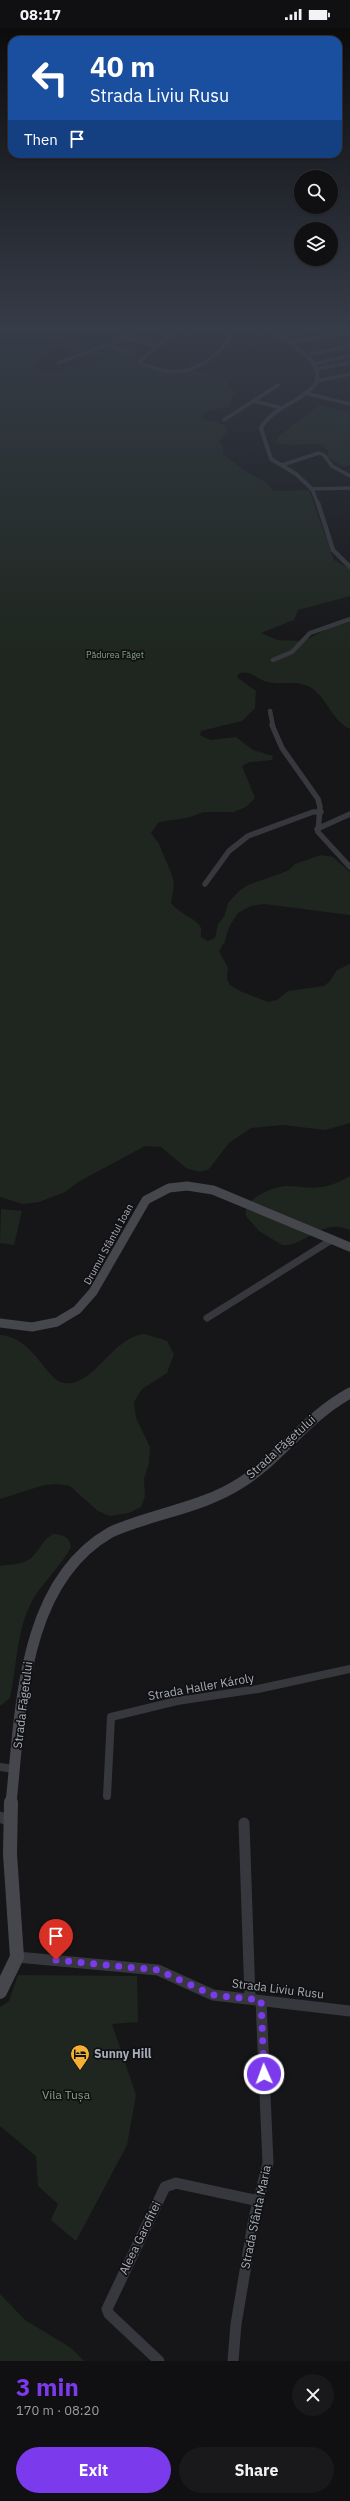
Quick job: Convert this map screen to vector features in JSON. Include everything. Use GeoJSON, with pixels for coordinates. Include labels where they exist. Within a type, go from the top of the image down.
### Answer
{"type":"FeatureCollection","features":[{"type":"Feature","properties":{"kind":"main road","name":"Drumul Sfântul Ioan"},"geometry":{"type":"LineString","coordinates":[[0,1323],[20,1327],[39,1328],[62,1320],[79,1308],[103,1279],[144,1204],[152,1195],[167,1189],[190,1186],[213,1190],[350,1247]]}},
{"type":"Feature","properties":{"kind":"main road","name":"Strada Făgetului"},"geometry":{"type":"LineString","coordinates":[[0,1992],[14,1967],[17,1957],[5,1819],[15,1769],[29,1656],[44,1612],[58,1583],[76,1559],[94,1542],[115,1530],[232,1488],[266,1463],[308,1422],[350,1393]]}},
{"type":"Feature","properties":{"kind":"street"},"geometry":{"type":"LineString","coordinates":[[263,436],[270,457],[282,464],[312,489],[320,502],[328,542],[336,556],[350,567]]}},
{"type":"Feature","properties":{"kind":"street"},"geometry":{"type":"LineString","coordinates":[[282,464],[319,453],[324,455],[332,466],[350,476]]}},
{"type":"Feature","properties":{"kind":"street"},"geometry":{"type":"LineString","coordinates":[[312,489],[350,488]]}},
{"type":"Feature","properties":{"kind":"street"},"geometry":{"type":"LineString","coordinates":[[273,660],[292,652],[310,633],[350,619]]}},
{"type":"Feature","properties":{"kind":"street"},"geometry":{"type":"LineString","coordinates":[[270,711],[275,732],[287,758],[318,798],[321,812],[317,829]]}},
{"type":"Feature","properties":{"kind":"street"},"geometry":{"type":"LineString","coordinates":[[205,884],[229,851],[248,836],[313,812],[321,812]]}},
{"type":"Feature","properties":{"kind":"street"},"geometry":{"type":"LineString","coordinates":[[317,829],[350,814]]}},
{"type":"Feature","properties":{"kind":"street"},"geometry":{"type":"LineString","coordinates":[[317,829],[350,867]]}},
{"type":"Feature","properties":{"kind":"street"},"geometry":{"type":"LineString","coordinates":[[208,1318],[333,1239]]}},
{"type":"Feature","properties":{"kind":"street","name":"Strada Haller Károly"},"geometry":{"type":"LineString","coordinates":[[107,1796],[111,1717],[176,1701],[258,1689],[306,1677],[350,1669]]}},
{"type":"Feature","properties":{"kind":"street"},"geometry":{"type":"LineString","coordinates":[[0,1767],[15,1769]]}},
{"type":"Feature","properties":{"kind":"street","name":"Strada Sfânta Maria"},"geometry":{"type":"LineString","coordinates":[[233,2361],[236,2324],[259,2201],[268,2163],[255,2000],[244,1823]]}},
{"type":"Feature","properties":{"kind":"street","name":"Strada Liviu Rusu"},"geometry":{"type":"LineString","coordinates":[[17,1957],[158,1970],[213,1995],[350,2011]]}},
{"type":"Feature","properties":{"kind":"street","name":"Aleea Garofitei"},"geometry":{"type":"LineString","coordinates":[[159,2361],[108,2314],[107,2309],[165,2187],[176,2183],[259,2201]]}},
{"type":"Feature","properties":{"kind":"green space","name":"Pădurea Făget"},"geometry":{"type":"Polygon","coordinates":[[[0,436],[223,436],[219,441],[223,447],[223,454],[244,470],[265,482],[274,491],[309,490],[334,560],[350,569],[350,596],[298,610],[294,620],[261,633],[278,640],[304,641],[327,629],[350,622],[350,729],[337,719],[323,699],[312,688],[300,684],[268,682],[248,673],[240,673],[237,676],[238,678],[256,691],[255,708],[242,721],[201,731],[200,735],[210,740],[236,737],[253,750],[273,756],[272,760],[250,762],[242,766],[255,798],[246,807],[233,812],[204,812],[187,818],[159,822],[151,833],[159,844],[172,875],[174,885],[171,903],[174,907],[199,925],[201,929],[201,937],[208,941],[215,938],[218,924],[224,917],[228,903],[239,891],[248,885],[289,870],[295,864],[321,855],[333,857],[350,872],[350,915],[264,904],[251,906],[238,913],[229,927],[225,941],[219,951],[228,968],[227,979],[230,985],[240,991],[268,1002],[277,1000],[288,991],[324,986],[330,981],[337,970],[350,964],[350,1123],[325,1130],[283,1125],[251,1128],[229,1143],[209,1169],[200,1172],[186,1168],[161,1147],[145,1146],[80,1181],[65,1192],[39,1202],[23,1204],[0,1197],[0,436]]]}},
{"type":"Feature","properties":{"kind":"green space"},"geometry":{"type":"Polygon","coordinates":[[[279,436],[350,436],[350,465],[343,467],[327,456],[329,451],[320,444],[290,445],[275,443],[279,436]]]}},
{"type":"Feature","properties":{"kind":"green space"},"geometry":{"type":"Polygon","coordinates":[[[350,1176],[350,1230],[340,1227],[331,1227],[299,1242],[282,1245],[259,1231],[246,1216],[246,1210],[249,1204],[267,1191],[287,1186],[312,1188],[325,1186],[336,1183],[350,1176]]]}},
{"type":"Feature","properties":{"kind":"green space"},"geometry":{"type":"Polygon","coordinates":[[[1,1209],[22,1211],[14,1245],[0,1243],[1,1209]]]}},
{"type":"Feature","properties":{"kind":"green space"},"geometry":{"type":"Polygon","coordinates":[[[145,1334],[167,1341],[174,1354],[167,1373],[142,1389],[134,1402],[136,1418],[150,1447],[149,1463],[144,1479],[145,1496],[141,1507],[129,1513],[110,1516],[98,1511],[70,1486],[57,1484],[44,1485],[0,1499],[0,1335],[12,1338],[22,1343],[58,1381],[64,1383],[75,1382],[85,1377],[95,1370],[123,1343],[133,1337],[145,1334]]]}},
{"type":"Feature","properties":{"kind":"green space"},"geometry":{"type":"Polygon","coordinates":[[[53,1534],[67,1538],[71,1547],[34,1597],[25,1616],[19,1639],[10,1698],[0,1706],[0,1566],[20,1563],[28,1560],[34,1555],[46,1539],[53,1534]]]}},
{"type":"Feature","properties":{"kind":"green space","name":"Vila Tușa"},"geometry":{"type":"Polygon","coordinates":[[[18,1975],[137,1976],[138,2022],[112,2024],[136,2095],[127,2145],[76,2241],[51,2220],[58,2204],[38,2186],[36,2156],[0,2126],[0,2007],[9,2001],[18,1975]]]}},
{"type":"Feature","properties":{"kind":"green space"},"geometry":{"type":"Polygon","coordinates":[[[0,2294],[25,2320],[71,2348],[84,2361],[0,2361],[0,2294]]]}},
{"type":"Feature","properties":{"kind":"place","name":"Sunny Hill"},"geometry":{"type":"Point","coordinates":[80,2071]}},
{"type":"Feature","properties":{"kind":"route"},"geometry":{"type":"LineString","coordinates":[[56,1960],[158,1970],[213,1995],[261,2000],[264,2074]]}}]}
